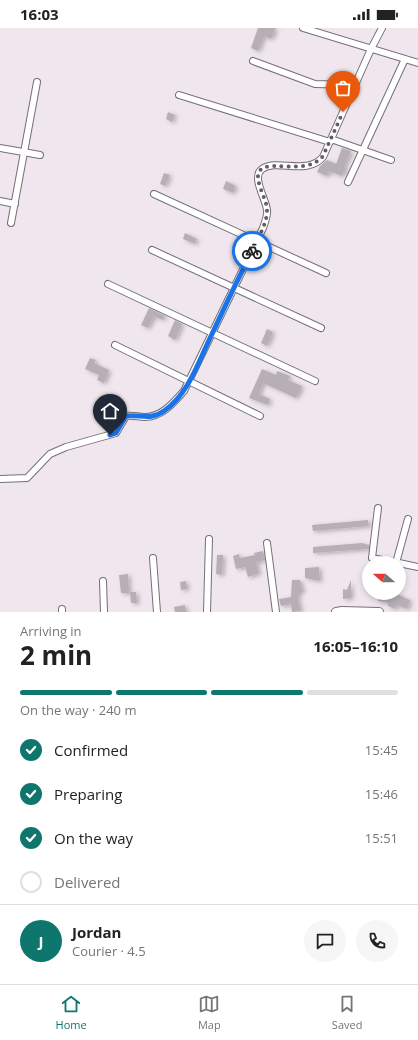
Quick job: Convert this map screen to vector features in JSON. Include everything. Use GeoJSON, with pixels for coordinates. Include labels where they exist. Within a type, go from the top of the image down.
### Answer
{"type":"FeatureCollection","features":[{"type":"Feature","properties":{"kind":"street"},"geometry":{"type":"LineString","coordinates":[[302,28],[418,63]]}},
{"type":"Feature","properties":{"kind":"street"},"geometry":{"type":"LineString","coordinates":[[0,479],[27,478],[50,454],[66,447],[116,433],[126,416],[132,415],[154,417],[164,411],[184,391],[263,228],[268,211],[257,180],[258,174],[262,169],[270,166],[306,166],[318,162],[323,156],[382,28]]}},
{"type":"Feature","properties":{"kind":"street"},"geometry":{"type":"LineString","coordinates":[[348,182],[405,59]]}},
{"type":"Feature","properties":{"kind":"street"},"geometry":{"type":"LineString","coordinates":[[254,61],[315,84],[355,85]]}},
{"type":"Feature","properties":{"kind":"street"},"geometry":{"type":"LineString","coordinates":[[12,223],[37,82]]}},
{"type":"Feature","properties":{"kind":"street"},"geometry":{"type":"LineString","coordinates":[[178,95],[363,150],[391,160]]}},
{"type":"Feature","properties":{"kind":"street"},"geometry":{"type":"LineString","coordinates":[[0,148],[40,155]]}},
{"type":"Feature","properties":{"kind":"street"},"geometry":{"type":"LineString","coordinates":[[154,194],[326,273]]}},
{"type":"Feature","properties":{"kind":"street"},"geometry":{"type":"LineString","coordinates":[[0,201],[15,204]]}},
{"type":"Feature","properties":{"kind":"street"},"geometry":{"type":"LineString","coordinates":[[152,250],[321,328]]}},
{"type":"Feature","properties":{"kind":"street"},"geometry":{"type":"LineString","coordinates":[[108,284],[315,381]]}},
{"type":"Feature","properties":{"kind":"street"},"geometry":{"type":"LineString","coordinates":[[115,345],[260,416]]}},
{"type":"Feature","properties":{"kind":"street"},"geometry":{"type":"LineString","coordinates":[[372,556],[378,508]]}},
{"type":"Feature","properties":{"kind":"street"},"geometry":{"type":"LineString","coordinates":[[399,556],[408,519]]}},
{"type":"Feature","properties":{"kind":"street"},"geometry":{"type":"LineString","coordinates":[[206,612],[209,538]]}},
{"type":"Feature","properties":{"kind":"street"},"geometry":{"type":"LineString","coordinates":[[267,543],[276,612]]}},
{"type":"Feature","properties":{"kind":"street"},"geometry":{"type":"LineString","coordinates":[[153,558],[157,612]]}},
{"type":"Feature","properties":{"kind":"street"},"geometry":{"type":"LineString","coordinates":[[406,565],[418,567]]}},
{"type":"Feature","properties":{"kind":"street"},"geometry":{"type":"LineString","coordinates":[[103,581],[104,612]]}},
{"type":"Feature","properties":{"kind":"street"},"geometry":{"type":"LineString","coordinates":[[336,612],[378,612]]}},
{"type":"Feature","properties":{"kind":"building"},"geometry":{"type":"Polygon","coordinates":[[[258,28],[276,28],[271,39],[264,36],[258,51],[251,48],[258,28]]]}},
{"type":"Feature","properties":{"kind":"building"},"geometry":{"type":"Polygon","coordinates":[[[168,112],[175,115],[172,122],[166,119],[168,112]]]}},
{"type":"Feature","properties":{"kind":"building"},"geometry":{"type":"Polygon","coordinates":[[[342,148],[351,151],[342,176],[329,171],[327,176],[317,172],[320,166],[327,160],[336,164],[342,148]]]}},
{"type":"Feature","properties":{"kind":"building"},"geometry":{"type":"Polygon","coordinates":[[[164,173],[170,175],[165,186],[160,184],[164,173]]]}},
{"type":"Feature","properties":{"kind":"building"},"geometry":{"type":"Polygon","coordinates":[[[226,181],[236,186],[233,193],[223,189],[226,181]]]}},
{"type":"Feature","properties":{"kind":"building"},"geometry":{"type":"Polygon","coordinates":[[[185,233],[197,239],[195,244],[183,239],[185,233]]]}},
{"type":"Feature","properties":{"kind":"building"},"geometry":{"type":"Polygon","coordinates":[[[149,308],[165,316],[163,320],[154,316],[148,328],[141,325],[149,308]]]}},
{"type":"Feature","properties":{"kind":"building"},"geometry":{"type":"Polygon","coordinates":[[[175,320],[182,324],[175,340],[168,336],[175,320]]]}},
{"type":"Feature","properties":{"kind":"building"},"geometry":{"type":"Polygon","coordinates":[[[267,329],[273,332],[267,346],[261,343],[267,329]]]}},
{"type":"Feature","properties":{"kind":"building"},"geometry":{"type":"Polygon","coordinates":[[[90,358],[96,360],[94,363],[109,370],[104,383],[97,380],[99,375],[85,369],[90,358]]]}},
{"type":"Feature","properties":{"kind":"building"},"geometry":{"type":"Polygon","coordinates":[[[262,369],[276,375],[277,371],[290,376],[288,380],[302,386],[296,398],[263,383],[259,394],[270,399],[268,405],[249,398],[262,369]]]}},
{"type":"Feature","properties":{"kind":"building"},"geometry":{"type":"Polygon","coordinates":[[[368,520],[369,526],[313,531],[312,525],[368,520]]]}},
{"type":"Feature","properties":{"kind":"building"},"geometry":{"type":"Polygon","coordinates":[[[362,543],[369,545],[369,549],[313,553],[313,547],[362,543]]]}},
{"type":"Feature","properties":{"kind":"building"},"geometry":{"type":"Polygon","coordinates":[[[263,551],[265,560],[256,562],[259,573],[248,577],[245,567],[236,569],[233,556],[239,554],[240,558],[255,555],[254,553],[263,551]]]}},
{"type":"Feature","properties":{"kind":"building"},"geometry":{"type":"Polygon","coordinates":[[[217,555],[223,555],[222,575],[216,574],[217,555]]]}},
{"type":"Feature","properties":{"kind":"building"},"geometry":{"type":"Polygon","coordinates":[[[319,567],[320,581],[305,578],[305,568],[319,567]]]}},
{"type":"Feature","properties":{"kind":"building"},"geometry":{"type":"Polygon","coordinates":[[[128,574],[129,593],[121,593],[119,575],[128,574]]]}},
{"type":"Feature","properties":{"kind":"building"},"geometry":{"type":"Polygon","coordinates":[[[292,580],[300,580],[303,592],[299,592],[298,600],[301,611],[292,612],[291,604],[281,606],[279,599],[291,597],[292,580]]]}},
{"type":"Feature","properties":{"kind":"building"},"geometry":{"type":"Polygon","coordinates":[[[351,580],[351,598],[343,599],[343,589],[347,590],[351,580]]]}},
{"type":"Feature","properties":{"kind":"building"},"geometry":{"type":"Polygon","coordinates":[[[186,581],[187,589],[181,590],[180,582],[186,581]]]}},
{"type":"Feature","properties":{"kind":"building"},"geometry":{"type":"Polygon","coordinates":[[[130,592],[136,592],[137,603],[131,603],[130,592]]]}},
{"type":"Feature","properties":{"kind":"building"},"geometry":{"type":"Polygon","coordinates":[[[406,598],[410,600],[407,609],[397,605],[395,609],[388,606],[388,602],[378,601],[406,600],[406,598]]]}},
{"type":"Feature","properties":{"kind":"building"},"geometry":{"type":"Polygon","coordinates":[[[185,605],[186,612],[175,612],[174,607],[185,605]]]}},
{"type":"Feature","properties":{"kind":"way so far"},"geometry":{"type":"LineString","coordinates":[[252,251],[263,228],[268,211],[257,180],[258,174],[262,169],[270,166],[306,166],[318,162],[323,156],[343,112]]}},
{"type":"Feature","properties":{"kind":"route"},"geometry":{"type":"LineString","coordinates":[[110,435],[116,433],[126,416],[132,415],[154,417],[164,411],[184,391],[252,251]]}}]}
